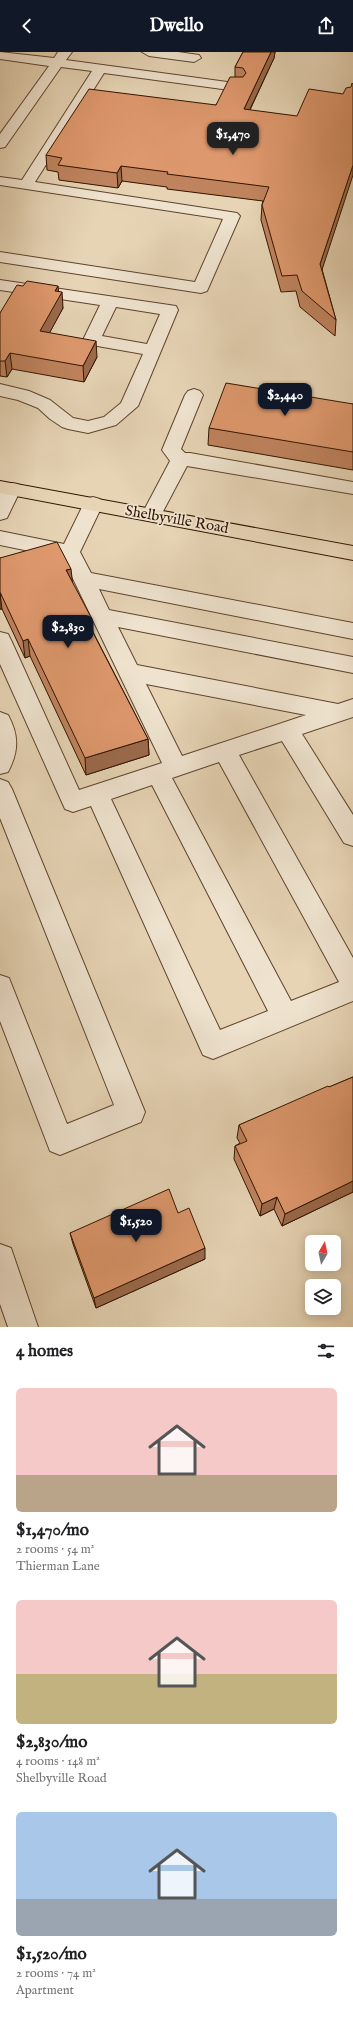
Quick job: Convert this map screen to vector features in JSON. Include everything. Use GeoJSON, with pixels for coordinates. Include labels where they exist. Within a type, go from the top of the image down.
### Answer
{"type":"FeatureCollection","features":[{"type":"Feature","properties":{"kind":"main road","name":"Shelbyville Road"},"geometry":{"type":"LineString","coordinates":[[5,488],[353,552]]}},
{"type":"Feature","properties":{"kind":"street"},"geometry":{"type":"LineString","coordinates":[[153,52],[194,58]]}},
{"type":"Feature","properties":{"kind":"street"},"geometry":{"type":"LineString","coordinates":[[0,55],[61,57],[101,68],[237,87]]}},
{"type":"Feature","properties":{"kind":"street"},"geometry":{"type":"LineString","coordinates":[[1,142],[61,57]]}},
{"type":"Feature","properties":{"kind":"street"},"geometry":{"type":"LineString","coordinates":[[26,185],[101,68]]}},
{"type":"Feature","properties":{"kind":"street"},"geometry":{"type":"LineString","coordinates":[[0,181],[232,216],[201,288],[0,257]]}},
{"type":"Feature","properties":{"kind":"street"},"geometry":{"type":"LineString","coordinates":[[0,285],[170,310],[129,406],[110,421],[88,427],[68,423],[44,404],[23,395],[0,390]]}},
{"type":"Feature","properties":{"kind":"street"},"geometry":{"type":"LineString","coordinates":[[110,301],[92,340],[153,350]]}},
{"type":"Feature","properties":{"kind":"street"},"geometry":{"type":"LineString","coordinates":[[180,460],[171,450],[194,395]]}},
{"type":"Feature","properties":{"kind":"street"},"geometry":{"type":"LineString","coordinates":[[180,460],[190,459],[353,488]]}},
{"type":"Feature","properties":{"kind":"street"},"geometry":{"type":"LineString","coordinates":[[152,514],[180,460]]}},
{"type":"Feature","properties":{"kind":"street"},"geometry":{"type":"LineString","coordinates":[[0,513],[5,488]]}},
{"type":"Feature","properties":{"kind":"street"},"geometry":{"type":"LineString","coordinates":[[70,552],[93,504]]}},
{"type":"Feature","properties":{"kind":"street"},"geometry":{"type":"LineString","coordinates":[[0,538],[70,552]]}},
{"type":"Feature","properties":{"kind":"street"},"geometry":{"type":"LineString","coordinates":[[70,552],[129,672],[167,770],[285,1016]]}},
{"type":"Feature","properties":{"kind":"street"},"geometry":{"type":"LineString","coordinates":[[84,579],[353,631]]}},
{"type":"Feature","properties":{"kind":"street"},"geometry":{"type":"LineString","coordinates":[[102,616],[353,665]]}},
{"type":"Feature","properties":{"kind":"street"},"geometry":{"type":"LineString","coordinates":[[0,640],[73,802],[346,711]]}},
{"type":"Feature","properties":{"kind":"street"},"geometry":{"type":"LineString","coordinates":[[129,672],[346,711]]}},
{"type":"Feature","properties":{"kind":"street"},"geometry":{"type":"LineString","coordinates":[[0,721],[6,737],[5,756],[0,765]]}},
{"type":"Feature","properties":{"kind":"street"},"geometry":{"type":"LineString","coordinates":[[287,730],[353,836]]}},
{"type":"Feature","properties":{"kind":"street"},"geometry":{"type":"LineString","coordinates":[[225,751],[353,983]]}},
{"type":"Feature","properties":{"kind":"street"},"geometry":{"type":"LineString","coordinates":[[0,789],[131,1112],[60,1141],[0,986]]}},
{"type":"Feature","properties":{"kind":"street"},"geometry":{"type":"LineString","coordinates":[[97,794],[213,1046],[353,989]]}},
{"type":"Feature","properties":{"kind":"street"},"geometry":{"type":"LineString","coordinates":[[0,1259],[23,1327]]}},
{"type":"Feature","properties":{"kind":"building"},"geometry":{"type":"Polygon","coordinates":[[[243,52],[271,52],[244,109],[297,116],[309,89],[343,94],[346,88],[351,87],[352,83],[353,84],[353,165],[320,264],[336,320],[302,291],[297,275],[282,276],[262,205],[269,187],[167,174],[168,172],[121,166],[117,173],[58,165],[62,158],[46,155],[89,89],[216,105],[230,77],[243,77],[246,73],[243,68],[235,67],[243,52]]]}},
{"type":"Feature","properties":{"kind":"building"},"geometry":{"type":"Polygon","coordinates":[[[27,281],[58,286],[55,291],[62,292],[40,331],[96,341],[83,366],[10,353],[5,361],[0,361],[0,313],[17,285],[23,286],[27,281]]]}},
{"type":"Feature","properties":{"kind":"building"},"geometry":{"type":"Polygon","coordinates":[[[226,383],[353,404],[353,452],[209,428],[226,383]]]}},
{"type":"Feature","properties":{"kind":"building"},"geometry":{"type":"Polygon","coordinates":[[[57,542],[71,569],[66,570],[92,619],[87,621],[148,739],[85,758],[28,639],[23,641],[0,592],[0,558],[57,542]]]}},
{"type":"Feature","properties":{"kind":"building"},"geometry":{"type":"Polygon","coordinates":[[[353,1077],[353,1181],[285,1214],[277,1197],[262,1204],[235,1146],[247,1141],[239,1125],[328,1086],[329,1087],[353,1077]]]}},
{"type":"Feature","properties":{"kind":"building"},"geometry":{"type":"Polygon","coordinates":[[[169,1189],[178,1213],[189,1208],[205,1248],[94,1298],[70,1233],[169,1189]]]}}]}
